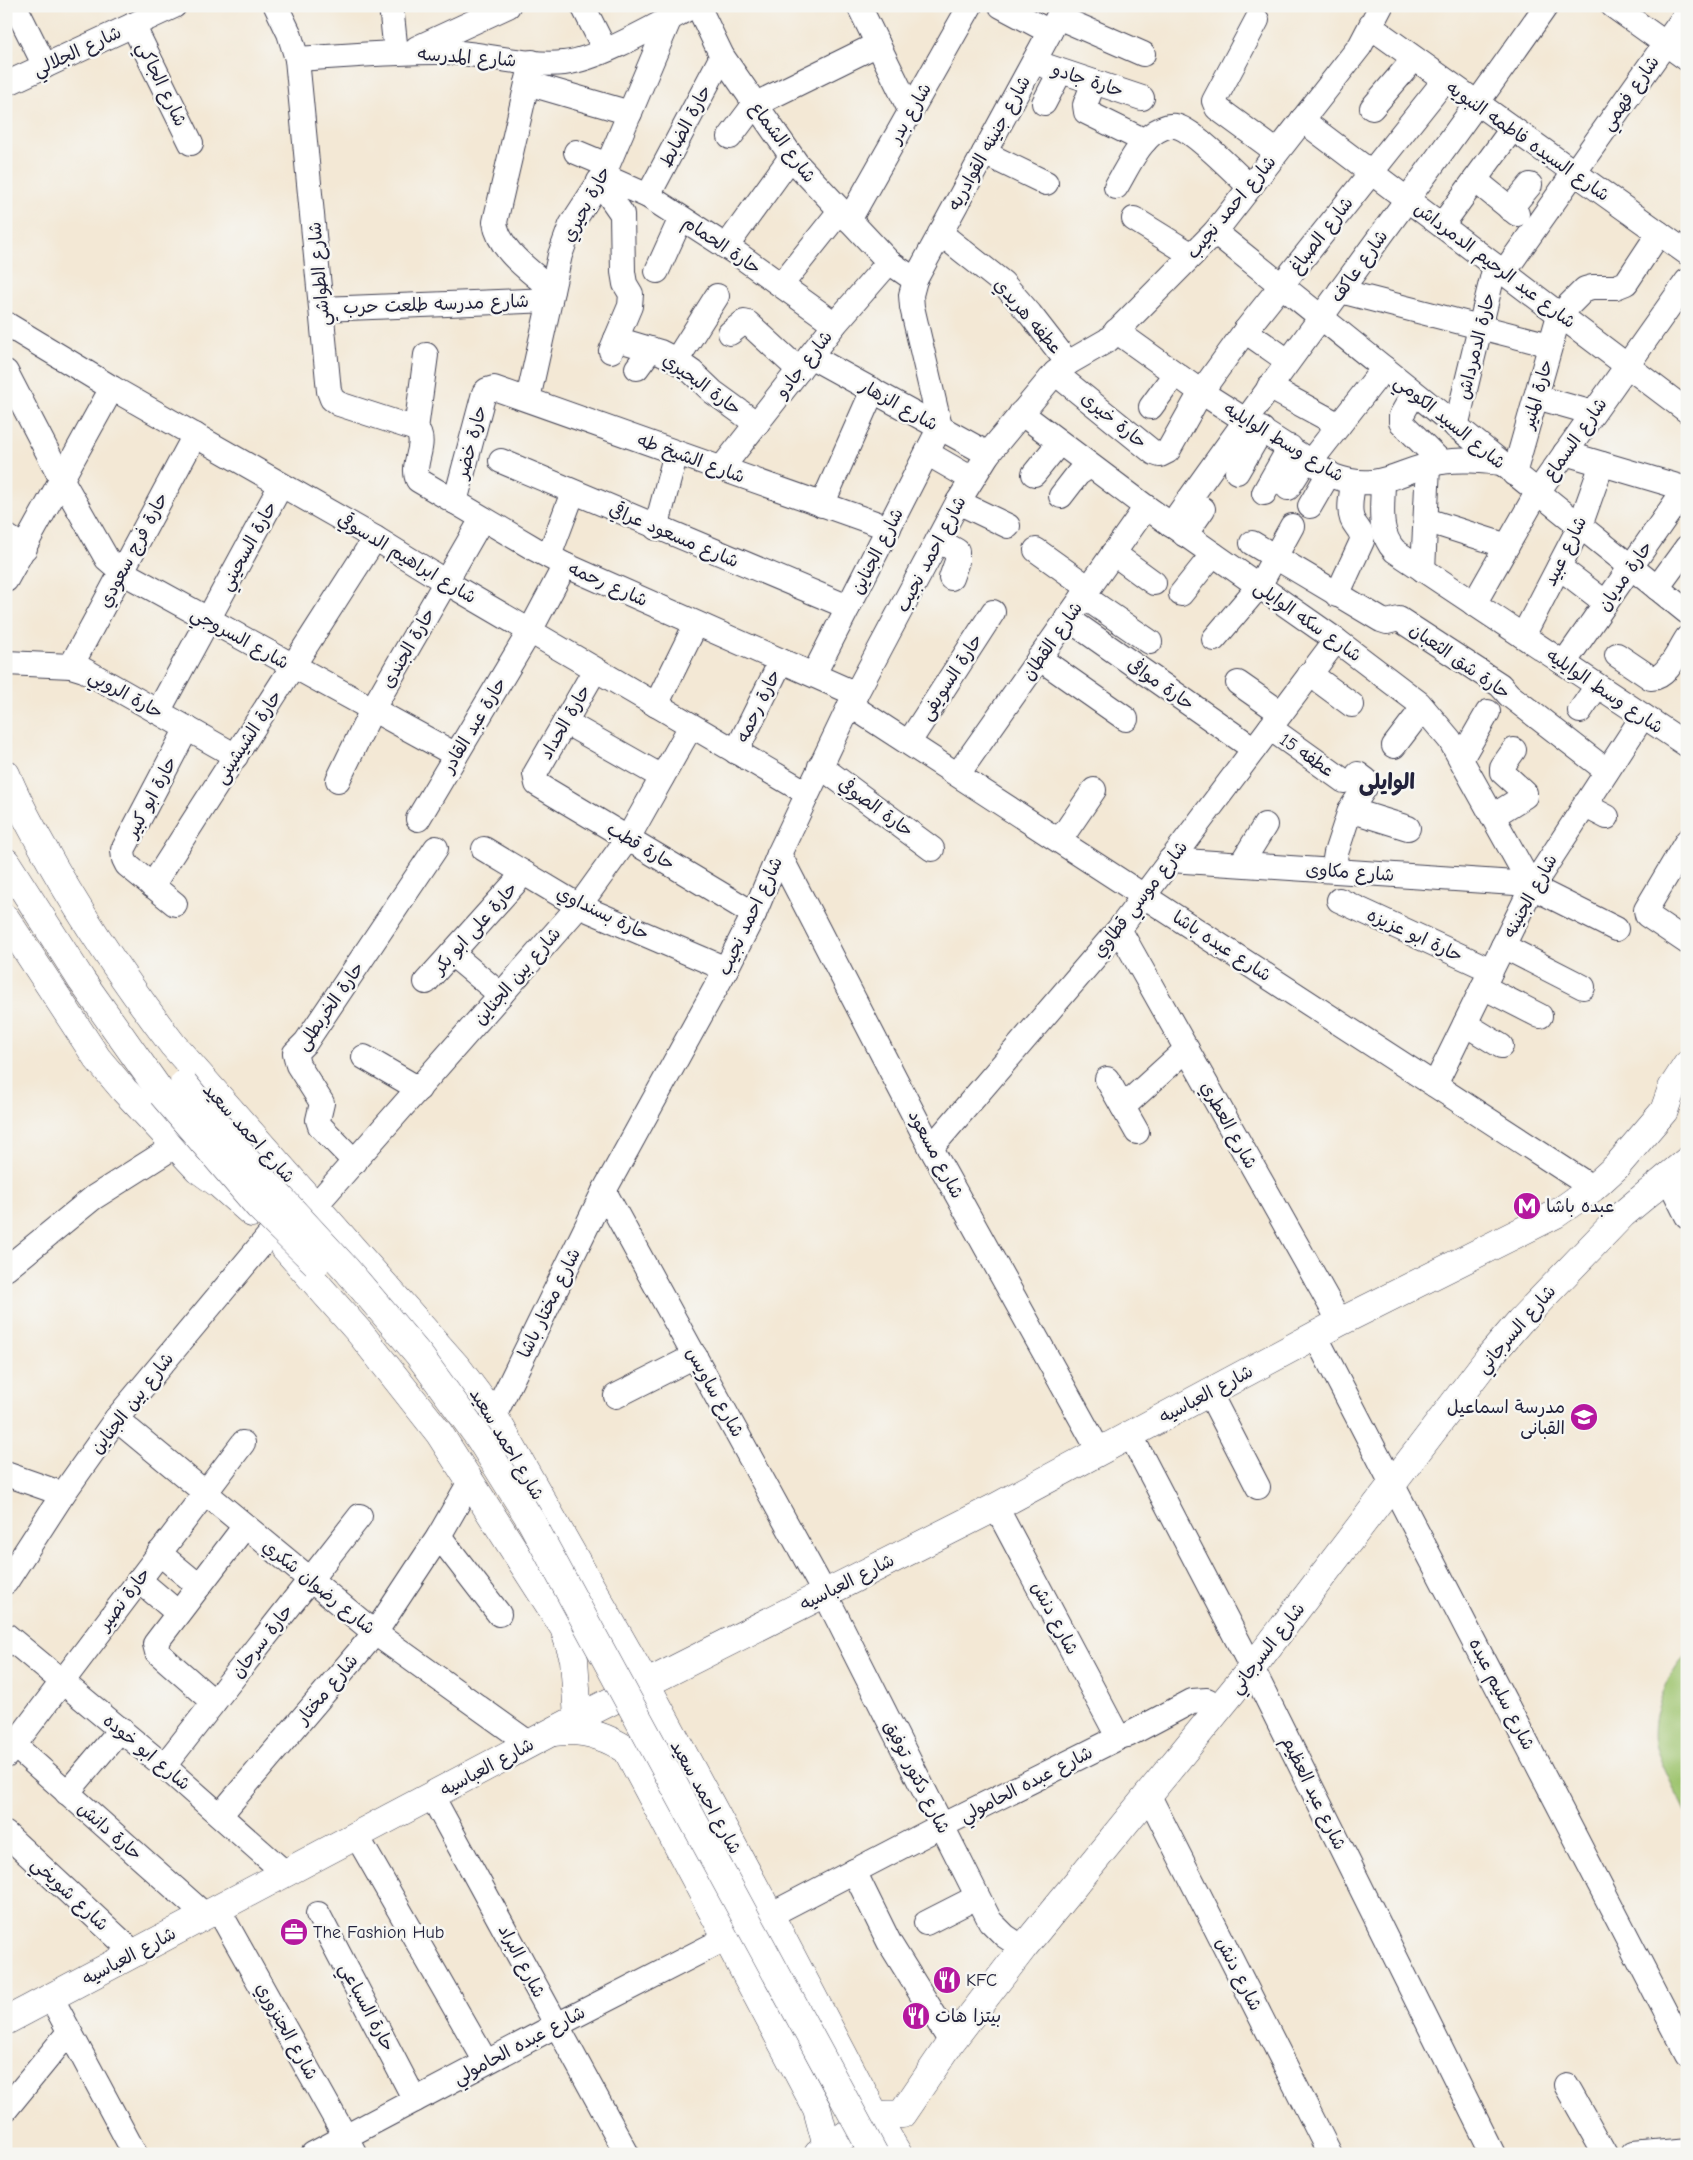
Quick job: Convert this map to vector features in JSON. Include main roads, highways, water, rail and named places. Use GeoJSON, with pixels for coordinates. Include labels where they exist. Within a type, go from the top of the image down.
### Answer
{"type":"FeatureCollection","features":[{"type":"Feature","properties":{"kind":"main road","name":"شارع احمد سعيد"},"geometry":{"type":"LineString","coordinates":[[6,774],[52,864],[131,990],[185,1060],[457,1367],[494,1416],[646,1684],[875,2115],[898,2154]]}},
{"type":"Feature","properties":{"kind":"main road"},"geometry":{"type":"LineString","coordinates":[[6,798],[113,981],[173,1089],[245,1159],[347,1270],[407,1340],[452,1399],[506,1480],[531,1522],[874,2154]]}},
{"type":"Feature","properties":{"kind":"main road"},"geometry":{"type":"LineString","coordinates":[[6,862],[82,981],[173,1089],[259,1207],[307,1253],[354,1303],[468,1443],[497,1485],[864,2154]]}},
{"type":"Feature","properties":{"kind":"main road"},"geometry":{"type":"LineString","coordinates":[[6,919],[97,1058],[175,1146],[198,1169],[219,1184],[267,1229],[360,1332],[404,1386],[471,1480],[564,1628],[574,1658],[578,1718]]}},
{"type":"Feature","properties":{"kind":"main road","name":"شارع العباسيه"},"geometry":{"type":"LineString","coordinates":[[6,2021],[578,1718],[996,1507],[1315,1335],[1556,1214],[1598,1183],[1675,1106],[1672,1088],[1687,1065]]}},
{"type":"Feature","properties":{"kind":"main road","name":"شارع السرجاني"},"geometry":{"type":"LineString","coordinates":[[875,2115],[902,2114],[951,2042],[1023,1948],[1252,1668],[1505,1338],[1623,1214],[1677,1168]]}},
{"type":"Feature","properties":{"kind":"main road"},"geometry":{"type":"LineString","coordinates":[[267,1229],[266,1215],[277,1209],[284,1199],[285,1187],[281,1169]]}},
{"type":"Feature","properties":{"kind":"main road"},"geometry":{"type":"LineString","coordinates":[[1598,1183],[1619,1181],[1628,1190],[1630,1203],[1623,1214]]}},
{"type":"Feature","properties":{"kind":"main road"},"geometry":{"type":"LineString","coordinates":[[267,1229],[277,1225],[285,1212],[297,1204],[313,1205]]}},
{"type":"Feature","properties":{"kind":"main road"},"geometry":{"type":"LineString","coordinates":[[555,1614],[575,1618],[585,1615],[588,1607],[589,1583]]}},
{"type":"Feature","properties":{"kind":"main road"},"geometry":{"type":"LineString","coordinates":[[540,1738],[564,1731],[590,1733],[609,1740],[627,1750],[816,2109],[825,2152],[875,2115]]}},
{"type":"Feature","properties":{"kind":"place","name":"عبده باشا"},"geometry":{"type":"Point","coordinates":[1527,1206]}},
{"type":"Feature","properties":{"kind":"place","name":"مدرسة اسماعيل القبانى"},"geometry":{"type":"Point","coordinates":[1584,1417]}},
{"type":"Feature","properties":{"kind":"place","name":"The Fashion Hub"},"geometry":{"type":"Point","coordinates":[294,1932]}},
{"type":"Feature","properties":{"kind":"place","name":"KFC"},"geometry":{"type":"Point","coordinates":[947,1980]}},
{"type":"Feature","properties":{"kind":"place","name":"بيتزا هات"},"geometry":{"type":"Point","coordinates":[916,2016]}},
{"type":"Feature","properties":{"kind":"district","name":"الوايلى"},"geometry":{"type":"Point","coordinates":[1387,781]}}]}
